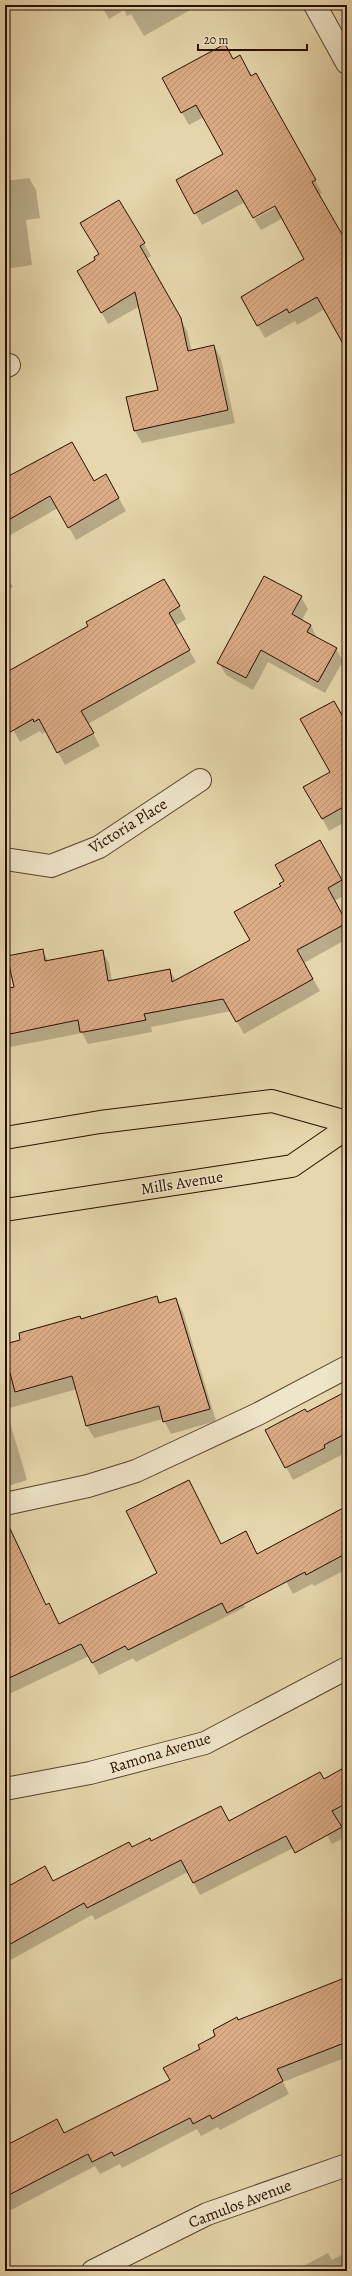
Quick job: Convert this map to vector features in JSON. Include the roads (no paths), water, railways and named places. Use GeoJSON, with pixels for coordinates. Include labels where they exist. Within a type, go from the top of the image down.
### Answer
{"type":"FeatureCollection","features":[{"type":"Feature","properties":{"kind":"main road"},"geometry":{"type":"LineString","coordinates":[[5,1138],[100,1122],[272,1101],[347,1122]]}},
{"type":"Feature","properties":{"kind":"main road","name":"Mills Avenue"},"geometry":{"type":"LineString","coordinates":[[5,1210],[292,1166],[347,1128]]}},
{"type":"Feature","properties":{"kind":"street"},"geometry":{"type":"LineString","coordinates":[[315,5],[347,63]]}},
{"type":"Feature","properties":{"kind":"street","name":"Victoria Place"},"geometry":{"type":"LineString","coordinates":[[5,860],[51,866],[99,848],[200,780]]}},
{"type":"Feature","properties":{"kind":"street"},"geometry":{"type":"LineString","coordinates":[[5,1504],[88,1486],[136,1471],[258,1414],[347,1367]]}},
{"type":"Feature","properties":{"kind":"street","name":"Ramona Avenue"},"geometry":{"type":"LineString","coordinates":[[5,1789],[90,1773],[205,1743],[347,1668]]}},
{"type":"Feature","properties":{"kind":"street","name":"Camulos Avenue"},"geometry":{"type":"LineString","coordinates":[[93,2271],[207,2214],[347,2165]]}}]}
